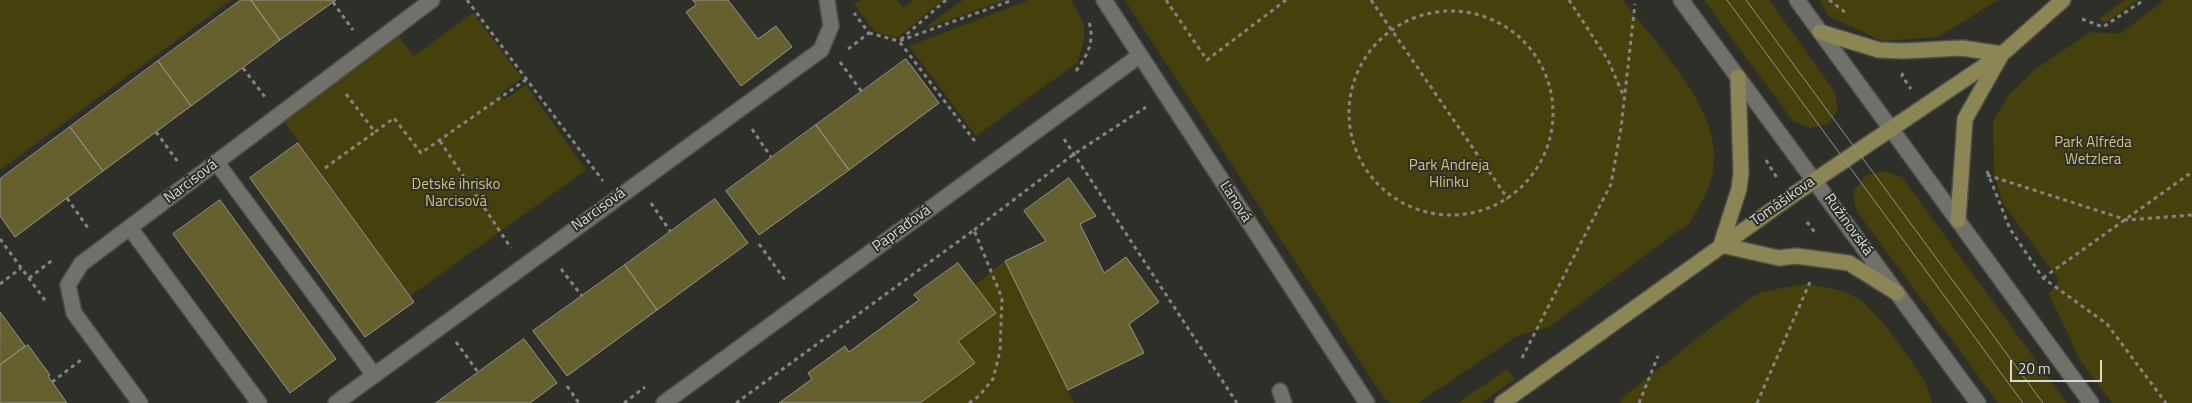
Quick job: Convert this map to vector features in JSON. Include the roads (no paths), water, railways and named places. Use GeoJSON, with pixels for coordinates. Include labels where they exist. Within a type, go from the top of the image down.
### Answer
{"type":"FeatureCollection","features":[{"type":"Feature","properties":{"kind":"main road","name":"Tomášikova"},"geometry":{"type":"LineString","coordinates":[[1502,403],[1721,245],[2002,54],[2063,0]]}},
{"type":"Feature","properties":{"kind":"main road"},"geometry":{"type":"LineString","coordinates":[[1820,32],[1879,50],[1904,51],[1962,48],[2002,54],[1965,119],[1958,220]]}},
{"type":"Feature","properties":{"kind":"main road"},"geometry":{"type":"LineString","coordinates":[[1738,77],[1741,173],[1739,189],[1721,245],[1779,258],[1796,256],[1849,263],[1897,293]]}},
{"type":"Feature","properties":{"kind":"street","name":"Narcisová"},"geometry":{"type":"LineString","coordinates":[[140,403],[74,312],[68,285],[81,264],[432,0]]}},
{"type":"Feature","properties":{"kind":"street","name":"Narcisová"},"geometry":{"type":"LineString","coordinates":[[336,403],[821,50],[831,26],[827,0]]}},
{"type":"Feature","properties":{"kind":"street","name":"Ľanová"},"geometry":{"type":"LineString","coordinates":[[1104,0],[1367,403]]}},
{"type":"Feature","properties":{"kind":"street","name":"Ružinovská"},"geometry":{"type":"LineString","coordinates":[[1680,0],[1815,180],[1978,403]]}},
{"type":"Feature","properties":{"kind":"street"},"geometry":{"type":"LineString","coordinates":[[1797,0],[2091,403]]}},
{"type":"Feature","properties":{"kind":"street","name":"Papraďová"},"geometry":{"type":"LineString","coordinates":[[664,403],[1139,56]]}},
{"type":"Feature","properties":{"kind":"street"},"geometry":{"type":"LineString","coordinates":[[216,163],[374,375]]}},
{"type":"Feature","properties":{"kind":"street"},"geometry":{"type":"LineString","coordinates":[[130,228],[259,403]]}},
{"type":"Feature","properties":{"kind":"tram line"},"geometry":{"type":"LineString","coordinates":[[1727,0],[2023,403]]}},
{"type":"Feature","properties":{"kind":"tram line"},"geometry":{"type":"LineString","coordinates":[[1746,0],[2043,403]]}},
{"type":"Feature","properties":{"kind":"park label","name":"Park Alfréda Wetzlera"},"geometry":{"type":"Point","coordinates":[2093,152]}},
{"type":"Feature","properties":{"kind":"park label","name":"Park Andreja Hlinku"},"geometry":{"type":"Point","coordinates":[1449,174]}},
{"type":"Feature","properties":{"kind":"park label","name":"Detské ihrisko Narcisová"},"geometry":{"type":"Point","coordinates":[456,194]}}]}
